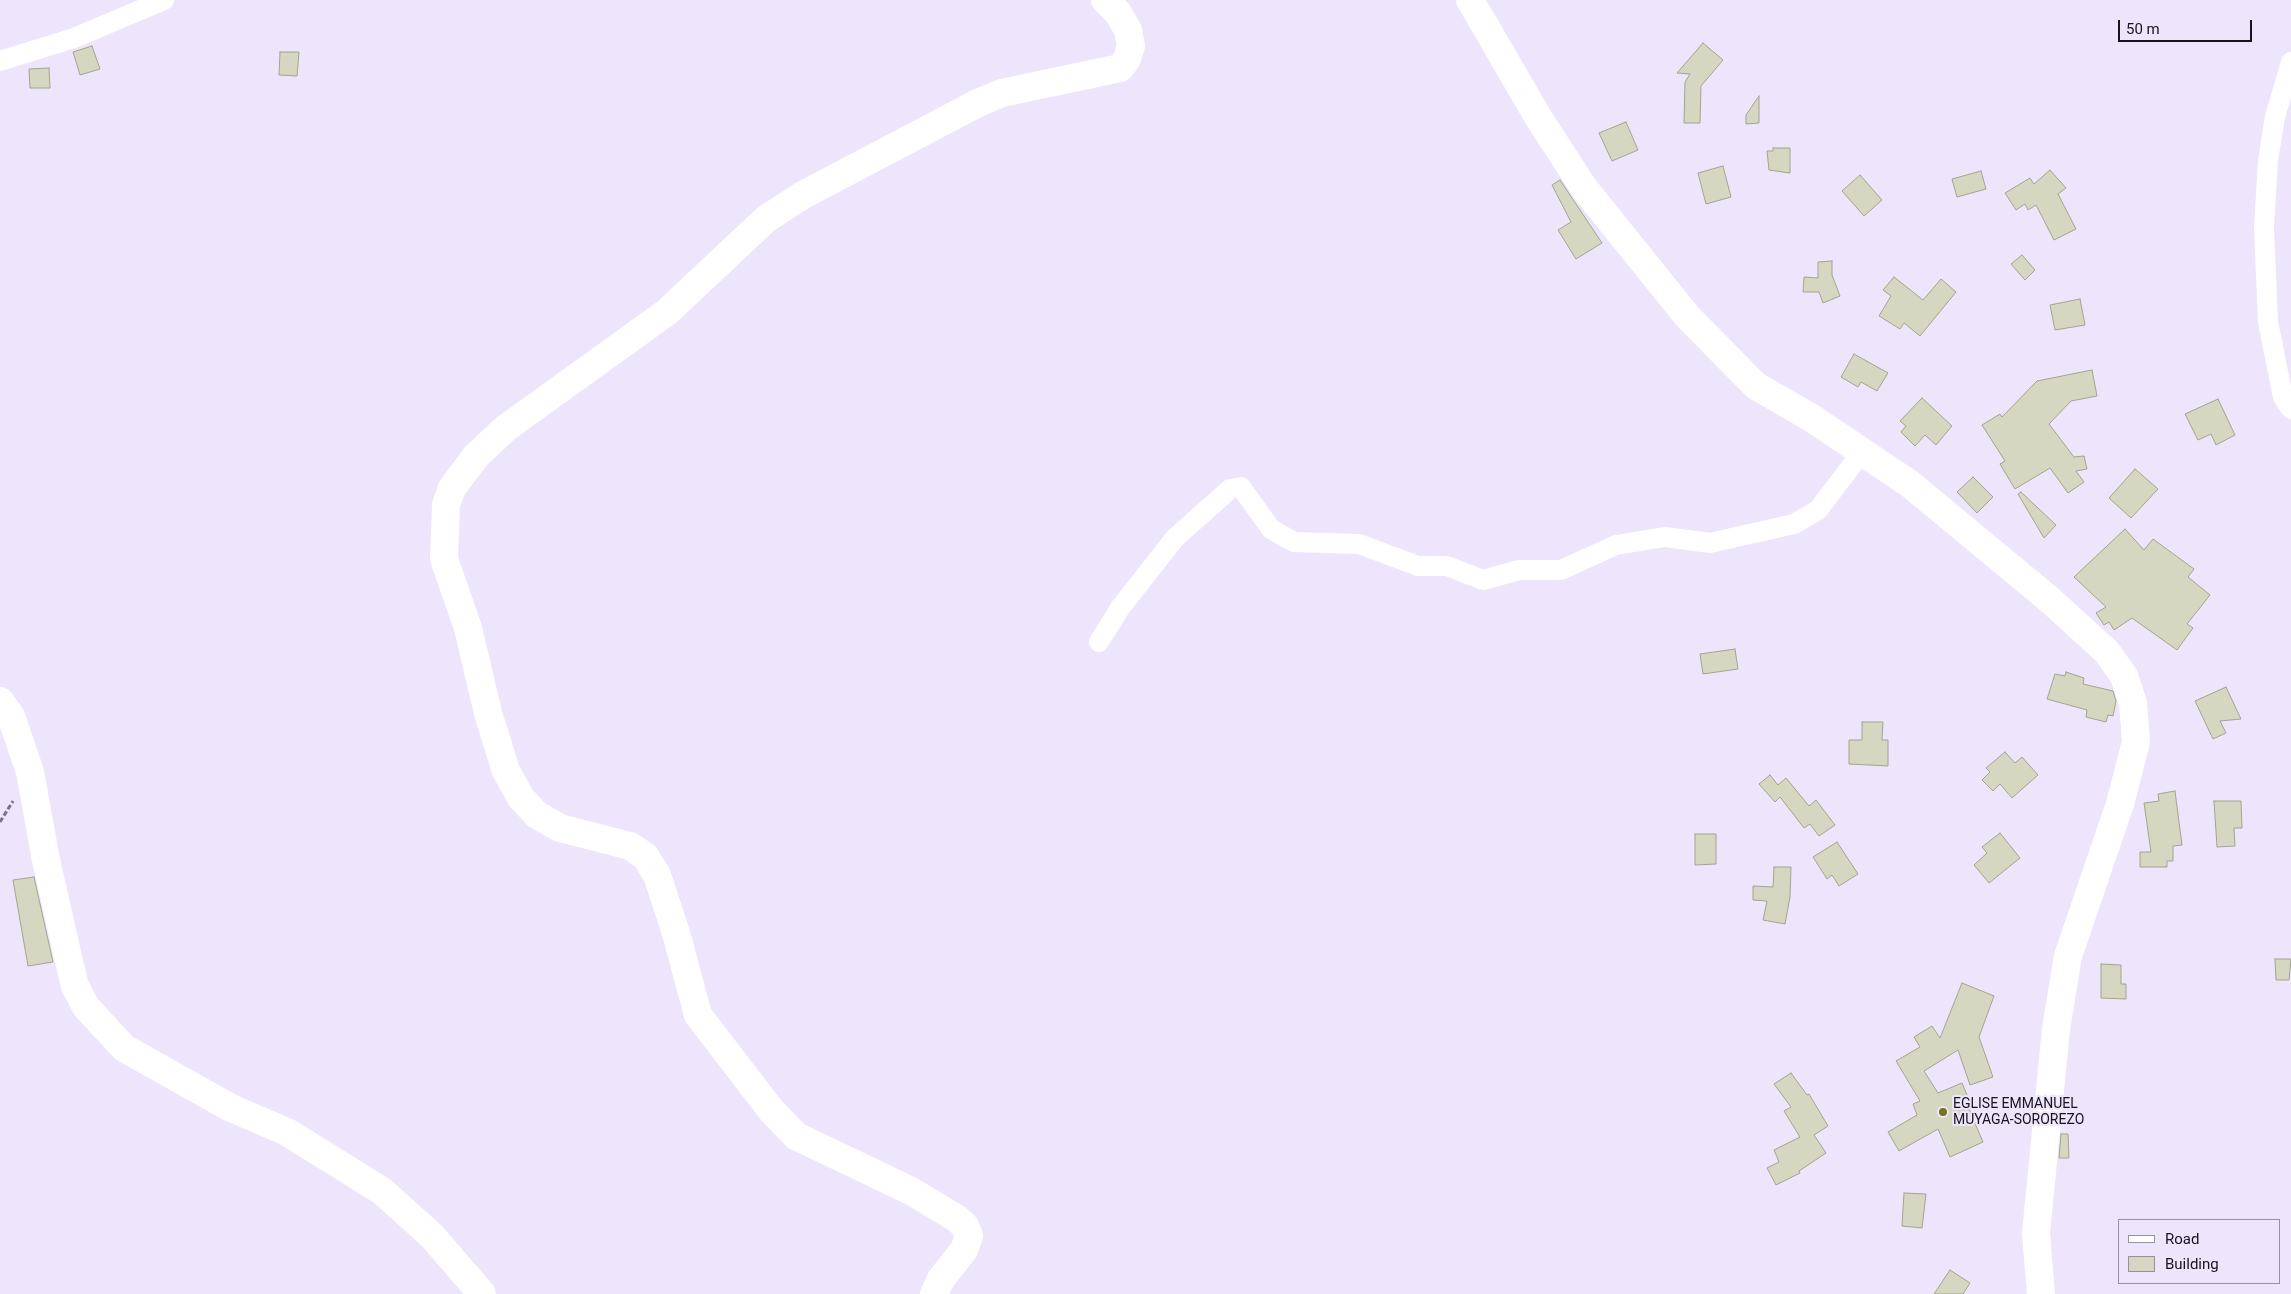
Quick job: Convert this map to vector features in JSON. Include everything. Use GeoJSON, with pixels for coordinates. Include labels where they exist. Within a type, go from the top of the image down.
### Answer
{"type":"FeatureCollection","features":[{"type":"Feature","properties":{"kind":"street"},"geometry":{"type":"LineString","coordinates":[[0,61],[74,38],[164,0]]}},
{"type":"Feature","properties":{"kind":"street"},"geometry":{"type":"LineString","coordinates":[[934,1294],[942,1279],[964,1250],[969,1236],[965,1226],[956,1218],[911,1191],[796,1136],[771,1110],[698,1015],[676,933],[657,874],[645,856],[630,846],[560,828],[537,815],[521,798],[506,771],[488,713],[468,628],[444,559],[446,505],[452,488],[476,456],[506,428],[667,312],[766,219],[795,200],[978,103],[1002,93],[1120,68],[1127,59],[1131,46],[1128,30],[1118,13],[1105,0]]}},
{"type":"Feature","properties":{"kind":"street"},"geometry":{"type":"LineString","coordinates":[[1470,0],[1538,117],[1584,188],[1687,316],[1756,386],[1810,417],[1910,484],[2050,600],[2107,652],[2124,676],[2133,703],[2136,742],[2120,804],[2068,956],[2056,1029],[2036,1232],[2041,1294]]}},
{"type":"Feature","properties":{"kind":"street"},"geometry":{"type":"LineString","coordinates":[[2291,62],[2274,118],[2268,160],[2264,228],[2268,322],[2284,397],[2291,409]]}},
{"type":"Feature","properties":{"kind":"street"},"geometry":{"type":"LineString","coordinates":[[1099,642],[1120,608],[1175,538],[1230,489],[1241,487],[1271,529],[1294,542],[1359,544],[1418,566],[1447,566],[1483,580],[1518,570],[1561,570],[1616,545],[1665,537],[1710,543],[1794,524],[1818,510],[1862,452]]}},
{"type":"Feature","properties":{"kind":"street"},"geometry":{"type":"LineString","coordinates":[[0,701],[11,716],[30,772],[46,860],[66,949],[75,986],[86,1007],[124,1048],[231,1108],[287,1132],[382,1191],[432,1236],[482,1294]]}},
{"type":"Feature","properties":{"kind":"building"},"geometry":{"type":"Polygon","coordinates":[[[1703,43],[1723,60],[1701,86],[1700,123],[1684,123],[1685,82],[1690,74],[1677,73],[1703,43]]]}},
{"type":"Feature","properties":{"kind":"building"},"geometry":{"type":"Polygon","coordinates":[[[92,46],[100,69],[80,75],[73,52],[92,46]]]}},
{"type":"Feature","properties":{"kind":"building"},"geometry":{"type":"Polygon","coordinates":[[[280,52],[299,52],[297,76],[279,75],[280,52]]]}},
{"type":"Feature","properties":{"kind":"building"},"geometry":{"type":"Polygon","coordinates":[[[49,68],[50,88],[30,88],[29,69],[49,68]]]}},
{"type":"Feature","properties":{"kind":"building"},"geometry":{"type":"Polygon","coordinates":[[[1759,96],[1759,123],[1746,124],[1746,115],[1759,96]]]}},
{"type":"Feature","properties":{"kind":"building"},"geometry":{"type":"Polygon","coordinates":[[[1626,122],[1638,150],[1612,161],[1599,133],[1626,122]]]}},
{"type":"Feature","properties":{"kind":"building"},"geometry":{"type":"Polygon","coordinates":[[[1773,148],[1790,148],[1790,173],[1769,170],[1767,151],[1773,151],[1773,148]]]}},
{"type":"Feature","properties":{"kind":"building"},"geometry":{"type":"Polygon","coordinates":[[[1723,166],[1731,197],[1706,204],[1698,173],[1723,166]]]}},
{"type":"Feature","properties":{"kind":"building"},"geometry":{"type":"Polygon","coordinates":[[[2050,170],[2066,188],[2058,194],[2076,229],[2054,240],[2036,205],[2028,210],[2025,204],[2016,210],[2005,193],[2030,178],[2034,184],[2050,170]]]}},
{"type":"Feature","properties":{"kind":"building"},"geometry":{"type":"Polygon","coordinates":[[[1981,171],[1986,189],[1957,197],[1952,179],[1981,171]]]}},
{"type":"Feature","properties":{"kind":"building"},"geometry":{"type":"Polygon","coordinates":[[[1860,175],[1882,200],[1864,216],[1842,191],[1860,175]]]}},
{"type":"Feature","properties":{"kind":"building"},"geometry":{"type":"Polygon","coordinates":[[[1560,180],[1602,243],[1576,259],[1558,230],[1571,222],[1552,185],[1560,180]]]}},
{"type":"Feature","properties":{"kind":"building"},"geometry":{"type":"Polygon","coordinates":[[[2022,255],[2035,270],[2025,280],[2011,264],[2022,255]]]}},
{"type":"Feature","properties":{"kind":"building"},"geometry":{"type":"Polygon","coordinates":[[[1832,261],[1832,275],[1840,296],[1823,303],[1819,292],[1803,292],[1804,277],[1818,278],[1818,262],[1832,261]]]}},
{"type":"Feature","properties":{"kind":"building"},"geometry":{"type":"Polygon","coordinates":[[[1894,277],[1923,300],[1941,279],[1956,292],[1920,336],[1904,323],[1900,329],[1879,316],[1891,296],[1883,290],[1894,277]]]}},
{"type":"Feature","properties":{"kind":"building"},"geometry":{"type":"Polygon","coordinates":[[[2080,299],[2085,325],[2055,330],[2050,305],[2080,299]]]}},
{"type":"Feature","properties":{"kind":"building"},"geometry":{"type":"Polygon","coordinates":[[[1854,354],[1888,373],[1877,391],[1861,382],[1858,387],[1841,377],[1854,354]]]}},
{"type":"Feature","properties":{"kind":"building"},"geometry":{"type":"Polygon","coordinates":[[[2092,370],[2097,396],[2071,401],[2049,424],[2074,457],[2084,456],[2087,469],[2076,471],[2084,482],[2068,493],[2050,468],[2015,489],[2000,464],[2005,461],[1982,425],[2000,414],[2002,417],[2037,381],[2092,370]]]}},
{"type":"Feature","properties":{"kind":"building"},"geometry":{"type":"Polygon","coordinates":[[[1922,398],[1952,426],[1936,445],[1925,435],[1915,446],[1901,432],[1906,426],[1900,421],[1922,398]]]}},
{"type":"Feature","properties":{"kind":"building"},"geometry":{"type":"Polygon","coordinates":[[[2218,399],[2235,435],[2216,445],[2211,434],[2198,440],[2185,414],[2218,399]]]}},
{"type":"Feature","properties":{"kind":"building"},"geometry":{"type":"Polygon","coordinates":[[[2135,469],[2158,489],[2131,518],[2109,498],[2135,469]]]}},
{"type":"Feature","properties":{"kind":"building"},"geometry":{"type":"Polygon","coordinates":[[[1973,477],[1993,497],[1977,513],[1957,492],[1973,477]]]}},
{"type":"Feature","properties":{"kind":"building"},"geometry":{"type":"Polygon","coordinates":[[[2021,492],[2056,525],[2044,538],[2018,494],[2021,492]]]}},
{"type":"Feature","properties":{"kind":"building"},"geometry":{"type":"Polygon","coordinates":[[[2125,529],[2144,550],[2153,539],[2194,569],[2188,577],[2210,595],[2187,624],[2193,628],[2177,650],[2132,618],[2114,630],[2109,622],[2104,625],[2096,613],[2106,607],[2074,577],[2125,529]]]}},
{"type":"Feature","properties":{"kind":"building"},"geometry":{"type":"Polygon","coordinates":[[[1735,649],[1738,669],[1703,674],[1700,654],[1735,649]]]}},
{"type":"Feature","properties":{"kind":"building"},"geometry":{"type":"Polygon","coordinates":[[[2066,672],[2084,678],[2083,684],[2113,691],[2116,701],[2113,716],[2108,715],[2106,722],[2086,717],[2087,710],[2047,699],[2055,674],[2065,676],[2066,672]]]}},
{"type":"Feature","properties":{"kind":"building"},"geometry":{"type":"Polygon","coordinates":[[[2226,687],[2241,719],[2220,721],[2226,733],[2213,739],[2195,701],[2226,687]]]}},
{"type":"Feature","properties":{"kind":"building"},"geometry":{"type":"Polygon","coordinates":[[[1862,722],[1883,722],[1882,740],[1888,740],[1888,766],[1849,764],[1849,740],[1862,740],[1862,722]]]}},
{"type":"Feature","properties":{"kind":"building"},"geometry":{"type":"Polygon","coordinates":[[[2005,752],[2015,763],[2022,757],[2038,775],[2012,798],[2000,784],[1993,791],[1982,780],[1990,772],[1986,768],[2005,752]]]}},
{"type":"Feature","properties":{"kind":"building"},"geometry":{"type":"Polygon","coordinates":[[[1770,775],[1778,785],[1786,778],[1809,806],[1816,800],[1835,825],[1819,836],[1810,824],[1804,828],[1780,797],[1775,802],[1759,784],[1770,775]]]}},
{"type":"Feature","properties":{"kind":"building"},"geometry":{"type":"Polygon","coordinates":[[[2175,791],[2182,845],[2173,846],[2173,861],[2167,861],[2167,867],[2140,867],[2140,852],[2151,852],[2144,803],[2159,801],[2158,794],[2175,791]]]}},
{"type":"Feature","properties":{"kind":"building"},"geometry":{"type":"Polygon","coordinates":[[[2214,801],[2241,801],[2242,828],[2234,828],[2235,846],[2217,847],[2214,801]]]}},
{"type":"Feature","properties":{"kind":"building"},"geometry":{"type":"Polygon","coordinates":[[[2000,833],[2020,858],[1989,883],[1974,865],[1987,853],[1982,847],[2000,833]]]}},
{"type":"Feature","properties":{"kind":"building"},"geometry":{"type":"Polygon","coordinates":[[[1695,834],[1716,834],[1716,864],[1695,865],[1695,834]]]}},
{"type":"Feature","properties":{"kind":"building"},"geometry":{"type":"Polygon","coordinates":[[[1837,842],[1858,874],[1839,886],[1832,875],[1827,879],[1813,857],[1837,842]]]}},
{"type":"Feature","properties":{"kind":"building"},"geometry":{"type":"Polygon","coordinates":[[[1774,867],[1791,867],[1790,897],[1785,924],[1763,920],[1767,901],[1753,900],[1753,886],[1773,887],[1774,867]]]}},
{"type":"Feature","properties":{"kind":"building"},"geometry":{"type":"Polygon","coordinates":[[[34,877],[53,962],[28,966],[13,880],[34,877]]]}},
{"type":"Feature","properties":{"kind":"building"},"geometry":{"type":"Polygon","coordinates":[[[2275,959],[2291,959],[2289,980],[2276,980],[2275,959]]]}},
{"type":"Feature","properties":{"kind":"building"},"geometry":{"type":"Polygon","coordinates":[[[2101,964],[2121,965],[2121,984],[2126,984],[2126,999],[2101,998],[2101,964]]]}},
{"type":"Feature","properties":{"kind":"building"},"geometry":{"type":"Polygon","coordinates":[[[1962,983],[1994,996],[1979,1037],[1993,1077],[1970,1085],[1958,1050],[1924,1071],[1938,1093],[1962,1083],[1969,1100],[1966,1102],[1983,1142],[1950,1157],[1938,1129],[1899,1151],[1888,1132],[1917,1115],[1913,1104],[1920,1101],[1896,1061],[1920,1047],[1914,1037],[1932,1026],[1940,1038],[1962,983]]]}},
{"type":"Feature","properties":{"kind":"building"},"geometry":{"type":"Polygon","coordinates":[[[1791,1073],[1807,1095],[1809,1094],[1828,1126],[1814,1135],[1826,1153],[1799,1171],[1800,1173],[1776,1185],[1767,1168],[1779,1162],[1774,1150],[1800,1137],[1784,1111],[1791,1107],[1774,1084],[1791,1073]]]}},
{"type":"Feature","properties":{"kind":"building"},"geometry":{"type":"Polygon","coordinates":[[[2061,1134],[2068,1134],[2069,1158],[2059,1158],[2061,1134]]]}},
{"type":"Feature","properties":{"kind":"building"},"geometry":{"type":"Polygon","coordinates":[[[1904,1193],[1926,1194],[1922,1228],[1902,1226],[1904,1193]]]}},
{"type":"Feature","properties":{"kind":"building"},"geometry":{"type":"Polygon","coordinates":[[[1950,1270],[1970,1283],[1963,1294],[1934,1294],[1950,1270]]]}},
{"type":"Feature","properties":{"kind":"place","name":"EGLISE EMMANUEL MUYAGA-SOROREZO"},"geometry":{"type":"Point","coordinates":[1943,1112]}}]}
